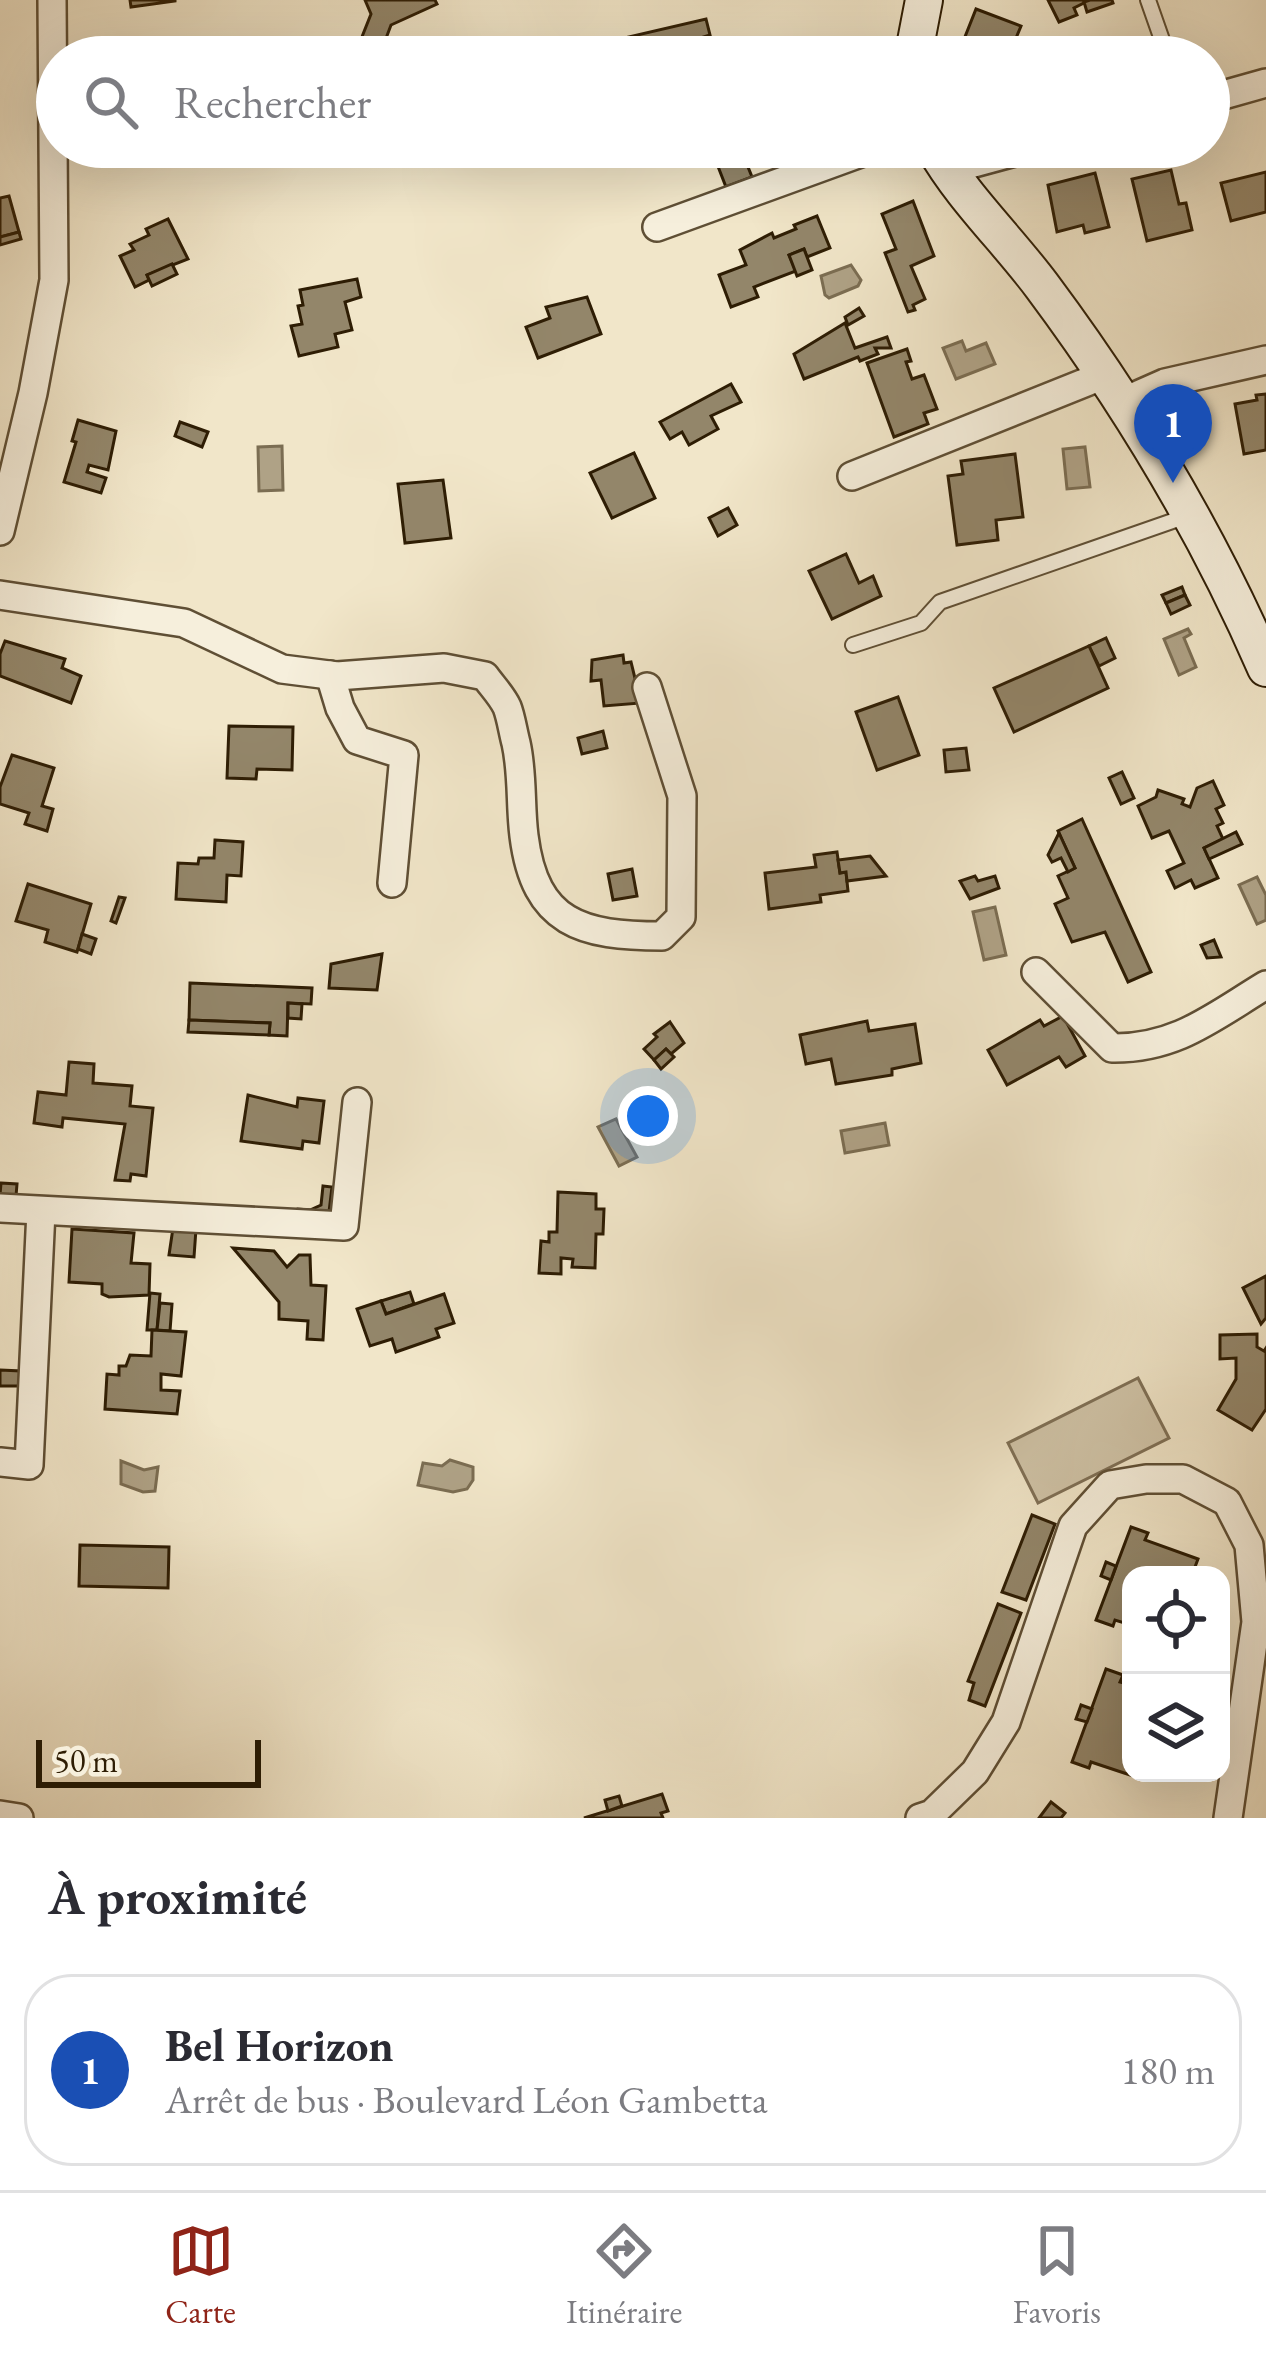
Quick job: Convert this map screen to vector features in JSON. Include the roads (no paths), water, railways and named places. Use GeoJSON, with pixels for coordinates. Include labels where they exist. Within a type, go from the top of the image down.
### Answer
{"type":"FeatureCollection","features":[{"type":"Feature","properties":{"kind":"street"},"geometry":{"type":"LineString","coordinates":[[52,0],[52,36]]}},
{"type":"Feature","properties":{"kind":"street"},"geometry":{"type":"LineString","coordinates":[[917,36],[924,0]]}},
{"type":"Feature","properties":{"kind":"street"},"geometry":{"type":"LineString","coordinates":[[1230,93],[1266,83]]}},
{"type":"Feature","properties":{"kind":"street"},"geometry":{"type":"LineString","coordinates":[[0,531],[54,280],[53,168]]}},
{"type":"Feature","properties":{"kind":"street"},"geometry":{"type":"LineString","coordinates":[[657,227],[819,168]]}},
{"type":"Feature","properties":{"kind":"street"},"geometry":{"type":"LineString","coordinates":[[948,168],[1041,285],[1113,388],[1191,515],[1266,668]]}},
{"type":"Feature","properties":{"kind":"street"},"geometry":{"type":"LineString","coordinates":[[852,476],[1113,388],[1165,383],[1266,360]]}},
{"type":"Feature","properties":{"kind":"street"},"geometry":{"type":"LineString","coordinates":[[0,595],[184,623],[282,669],[330,675],[444,668],[485,676],[507,707],[512,726],[520,764],[524,838],[538,893],[559,915],[596,931],[629,936],[662,936],[681,917],[682,796],[646,687]]}},
{"type":"Feature","properties":{"kind":"street"},"geometry":{"type":"LineString","coordinates":[[330,675],[357,740],[404,755],[392,883]]}},
{"type":"Feature","properties":{"kind":"street"},"geometry":{"type":"LineString","coordinates":[[1036,972],[1112,1048],[1147,1048],[1186,1034],[1266,986]]}},
{"type":"Feature","properties":{"kind":"street"},"geometry":{"type":"LineString","coordinates":[[0,1208],[344,1226],[357,1102]]}},
{"type":"Feature","properties":{"kind":"street"},"geometry":{"type":"LineString","coordinates":[[0,1462],[29,1465],[41,1211]]}},
{"type":"Feature","properties":{"kind":"street"},"geometry":{"type":"LineString","coordinates":[[920,1818],[932,1814],[975,1772],[1006,1722],[1073,1526],[1110,1485],[1183,1479],[1227,1502],[1249,1545],[1256,1622],[1228,1818]]}},
{"type":"Feature","properties":{"kind":"street"},"geometry":{"type":"LineString","coordinates":[[0,1815],[19,1818]]}},
{"type":"Feature","properties":{"kind":"lane"},"geometry":{"type":"LineString","coordinates":[[1148,0],[1161,36]]}},
{"type":"Feature","properties":{"kind":"lane"},"geometry":{"type":"LineString","coordinates":[[853,645],[922,623],[940,602],[1191,515]]}},
{"type":"Feature","properties":{"kind":"place","name":"Bel Horizon"},"geometry":{"type":"Point","coordinates":[1173,483]}}]}
